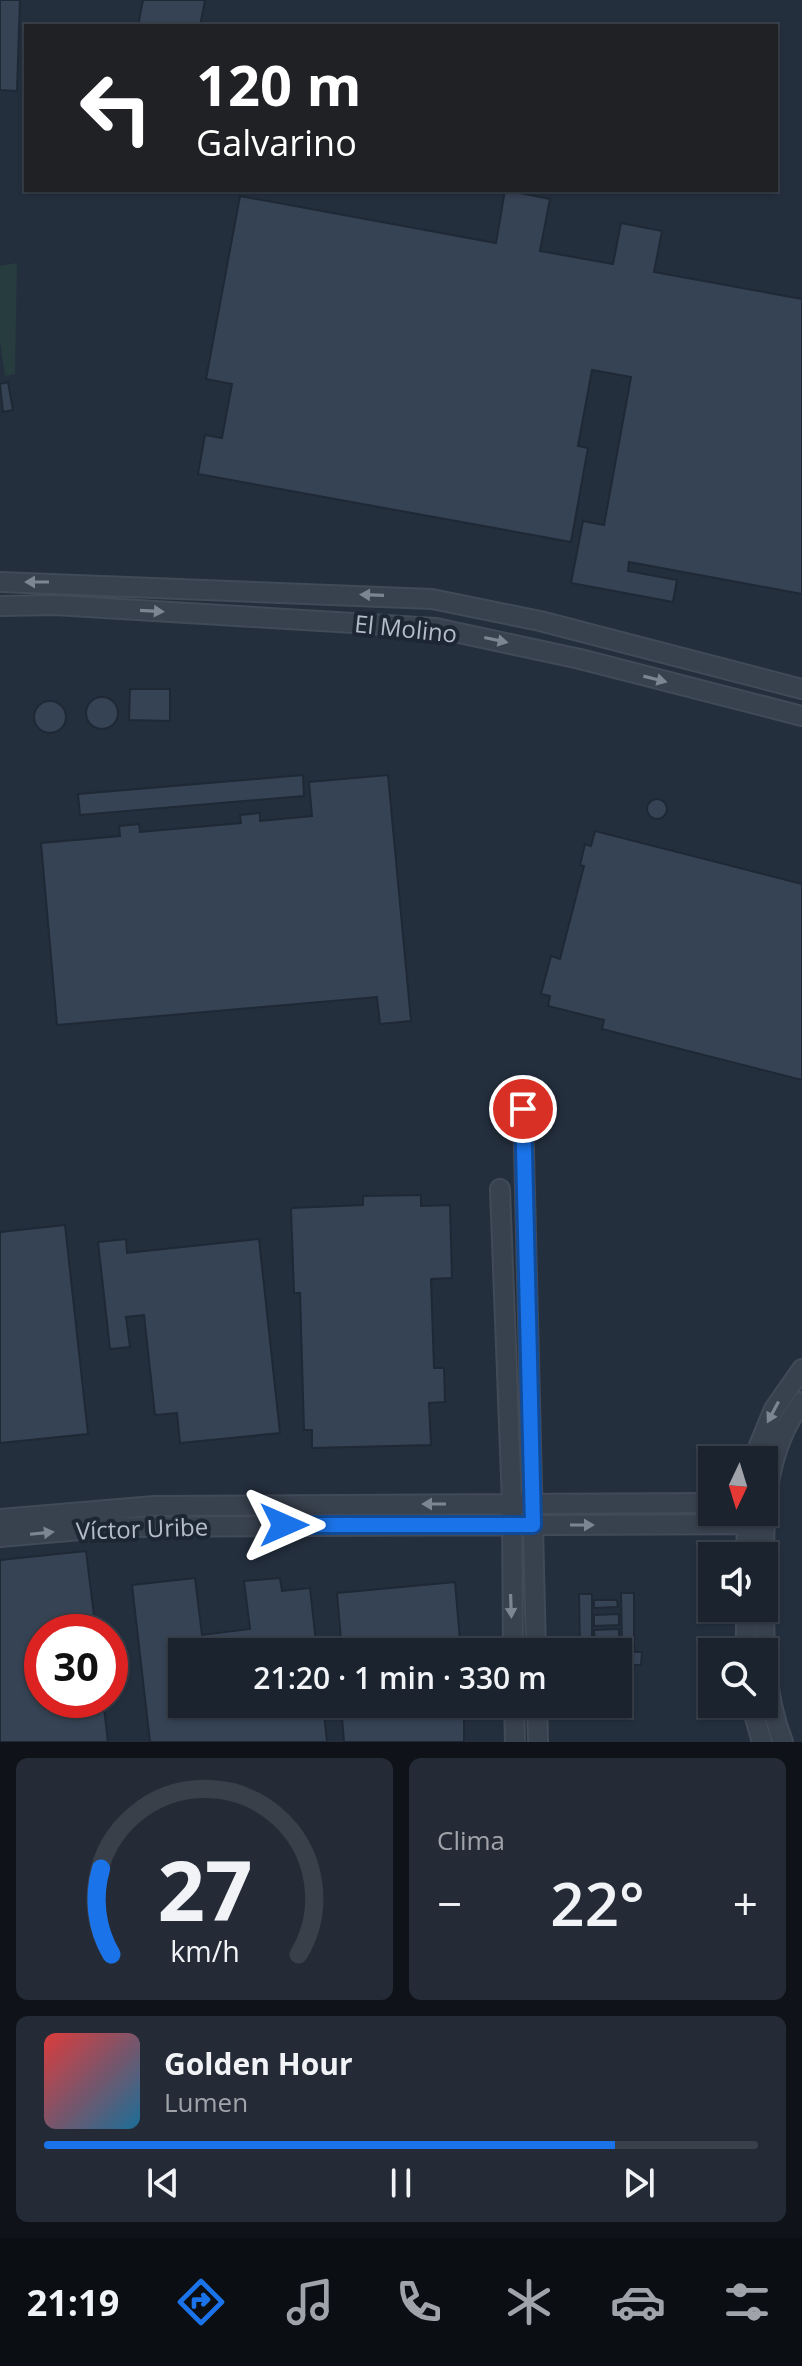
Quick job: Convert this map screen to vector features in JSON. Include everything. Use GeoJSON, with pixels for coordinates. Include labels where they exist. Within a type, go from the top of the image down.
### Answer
{"type":"FeatureCollection","features":[{"type":"Feature","properties":{"kind":"street","name":"El Molino"},"geometry":{"type":"LineString","coordinates":[[0,582],[404,597],[450,602],[540,621],[802,689]]}},
{"type":"Feature","properties":{"kind":"street"},"geometry":{"type":"LineString","coordinates":[[440,629],[437,615],[450,602]]}},
{"type":"Feature","properties":{"kind":"street","name":"El Molino"},"geometry":{"type":"LineString","coordinates":[[0,606],[55,605],[440,629],[580,659],[802,716]]}},
{"type":"Feature","properties":{"kind":"street"},"geometry":{"type":"LineString","coordinates":[[746,702],[755,689],[753,676]]}},
{"type":"Feature","properties":{"kind":"street"},"geometry":{"type":"LineString","coordinates":[[523,1109],[535,1502],[536,1638]]}},
{"type":"Feature","properties":{"kind":"street"},"geometry":{"type":"LineString","coordinates":[[500,1189],[512,1503],[509,1527],[513,1638]]}},
{"type":"Feature","properties":{"kind":"street"},"geometry":{"type":"LineString","coordinates":[[503,1259],[528,1258]]}},
{"type":"Feature","properties":{"kind":"street"},"geometry":{"type":"LineString","coordinates":[[759,1446],[774,1409],[802,1369]]}},
{"type":"Feature","properties":{"kind":"street"},"geometry":{"type":"LineString","coordinates":[[778,1449],[802,1402]]}},
{"type":"Feature","properties":{"kind":"street","name":"Víctor Uribe"},"geometry":{"type":"LineString","coordinates":[[0,1519],[154,1506],[698,1503]]}},
{"type":"Feature","properties":{"kind":"street"},"geometry":{"type":"LineString","coordinates":[[154,1506],[154,1526]]}},
{"type":"Feature","properties":{"kind":"street","name":"Víctor Uribe"},"geometry":{"type":"LineString","coordinates":[[0,1537],[84,1528],[509,1527],[698,1517]]}},
{"type":"Feature","properties":{"kind":"street"},"geometry":{"type":"LineString","coordinates":[[764,1622],[765,1673],[771,1712],[783,1742]]}},
{"type":"Feature","properties":{"kind":"street"},"geometry":{"type":"LineString","coordinates":[[514,1718],[515,1742]]}},
{"type":"Feature","properties":{"kind":"street"},"geometry":{"type":"LineString","coordinates":[[537,1718],[538,1742]]}},
{"type":"Feature","properties":{"kind":"street"},"geometry":{"type":"LineString","coordinates":[[755,1718],[762,1742]]}},
{"type":"Feature","properties":{"kind":"green space"},"geometry":{"type":"Polygon","coordinates":[[[17,263],[15,374],[5,376],[0,341],[0,266],[17,263]]]}},
{"type":"Feature","properties":{"kind":"building"},"geometry":{"type":"Polygon","coordinates":[[[0,0],[20,0],[17,91],[0,90],[0,0]]]}},
{"type":"Feature","properties":{"kind":"building"},"geometry":{"type":"Polygon","coordinates":[[[143,0],[205,0],[200,24],[138,24],[143,0]]]}},
{"type":"Feature","properties":{"kind":"building"},"geometry":{"type":"Polygon","coordinates":[[[505,192],[515,192],[550,199],[540,251],[613,264],[621,223],[662,231],[654,272],[802,299],[802,594],[629,562],[628,571],[677,580],[673,602],[571,583],[583,521],[604,525],[631,377],[592,370],[578,446],[588,448],[571,542],[198,474],[205,435],[222,438],[232,384],[206,379],[240,196],[496,243],[505,192]]]}},
{"type":"Feature","properties":{"kind":"building"},"geometry":{"type":"Polygon","coordinates":[[[8,382],[13,410],[3,412],[0,384],[8,382]]]}},
{"type":"Feature","properties":{"kind":"building"},"geometry":{"type":"Polygon","coordinates":[[[130,689],[170,689],[170,721],[129,720],[130,689]]]}},
{"type":"Feature","properties":{"kind":"building"},"geometry":{"type":"Polygon","coordinates":[[[102,697],[113,702],[118,713],[113,724],[102,729],[91,724],[86,713],[91,702],[102,697]]]}},
{"type":"Feature","properties":{"kind":"building"},"geometry":{"type":"Polygon","coordinates":[[[50,701],[61,706],[66,717],[61,728],[50,733],[39,728],[34,717],[39,706],[50,701]]]}},
{"type":"Feature","properties":{"kind":"building"},"geometry":{"type":"Polygon","coordinates":[[[303,775],[304,796],[80,815],[78,794],[303,775]]]}},
{"type":"Feature","properties":{"kind":"building"},"geometry":{"type":"Polygon","coordinates":[[[388,775],[411,1021],[380,1024],[377,997],[57,1025],[41,843],[120,836],[119,826],[139,824],[140,832],[241,823],[240,815],[260,813],[260,821],[312,816],[309,782],[388,775]]]}},
{"type":"Feature","properties":{"kind":"building"},"geometry":{"type":"Polygon","coordinates":[[[657,799],[664,802],[667,809],[664,816],[657,819],[650,816],[647,809],[650,802],[657,799]]]}},
{"type":"Feature","properties":{"kind":"building"},"geometry":{"type":"Polygon","coordinates":[[[595,831],[802,884],[802,1080],[602,1029],[604,1020],[548,1006],[550,996],[541,994],[551,956],[560,959],[584,866],[580,865],[585,844],[591,846],[595,831]]]}},
{"type":"Feature","properties":{"kind":"building"},"geometry":{"type":"Polygon","coordinates":[[[421,1195],[421,1206],[450,1205],[452,1278],[431,1279],[434,1368],[444,1368],[445,1402],[429,1403],[431,1445],[312,1448],[312,1430],[304,1430],[300,1293],[294,1293],[291,1208],[363,1205],[363,1196],[421,1195]]]}},
{"type":"Feature","properties":{"kind":"building"},"geometry":{"type":"Polygon","coordinates":[[[65,1225],[88,1434],[0,1443],[0,1232],[65,1225]]]}},
{"type":"Feature","properties":{"kind":"building"},"geometry":{"type":"Polygon","coordinates":[[[126,1239],[127,1253],[259,1239],[280,1433],[180,1443],[177,1413],[155,1415],[144,1315],[126,1317],[130,1347],[110,1349],[98,1242],[126,1239]]]}},
{"type":"Feature","properties":{"kind":"building"},"geometry":{"type":"Polygon","coordinates":[[[86,1551],[94,1614],[24,1614],[24,1718],[105,1718],[108,1742],[0,1742],[0,1560],[86,1551]]]}},
{"type":"Feature","properties":{"kind":"building"},"geometry":{"type":"Polygon","coordinates":[[[195,1578],[202,1635],[250,1629],[244,1581],[280,1578],[282,1591],[310,1588],[315,1638],[168,1638],[168,1718],[324,1718],[327,1742],[150,1742],[132,1585],[195,1578]]]}},
{"type":"Feature","properties":{"kind":"building"},"geometry":{"type":"Polygon","coordinates":[[[455,1582],[460,1638],[341,1638],[337,1593],[455,1582]]]}},
{"type":"Feature","properties":{"kind":"building"},"geometry":{"type":"Polygon","coordinates":[[[621,1593],[634,1593],[634,1650],[632,1638],[622,1638],[621,1593]]]}},
{"type":"Feature","properties":{"kind":"building"},"geometry":{"type":"Polygon","coordinates":[[[579,1594],[592,1594],[592,1638],[580,1638],[579,1594]]]}},
{"type":"Feature","properties":{"kind":"building"},"geometry":{"type":"Polygon","coordinates":[[[594,1600],[617,1600],[618,1607],[594,1608],[594,1600]]]}},
{"type":"Feature","properties":{"kind":"building"},"geometry":{"type":"Polygon","coordinates":[[[619,1614],[619,1625],[594,1626],[594,1615],[619,1614]]]}},
{"type":"Feature","properties":{"kind":"building"},"geometry":{"type":"Polygon","coordinates":[[[619,1629],[619,1638],[595,1638],[594,1630],[619,1629]]]}},
{"type":"Feature","properties":{"kind":"building"},"geometry":{"type":"Polygon","coordinates":[[[632,1652],[642,1652],[641,1665],[632,1665],[632,1652]]]}},
{"type":"Feature","properties":{"kind":"building"},"geometry":{"type":"Polygon","coordinates":[[[342,1718],[464,1718],[464,1742],[344,1742],[342,1718]]]}},
{"type":"Feature","properties":{"kind":"route"},"geometry":{"type":"LineString","coordinates":[[284,1525],[533,1525],[535,1502],[523,1109]]}}]}
